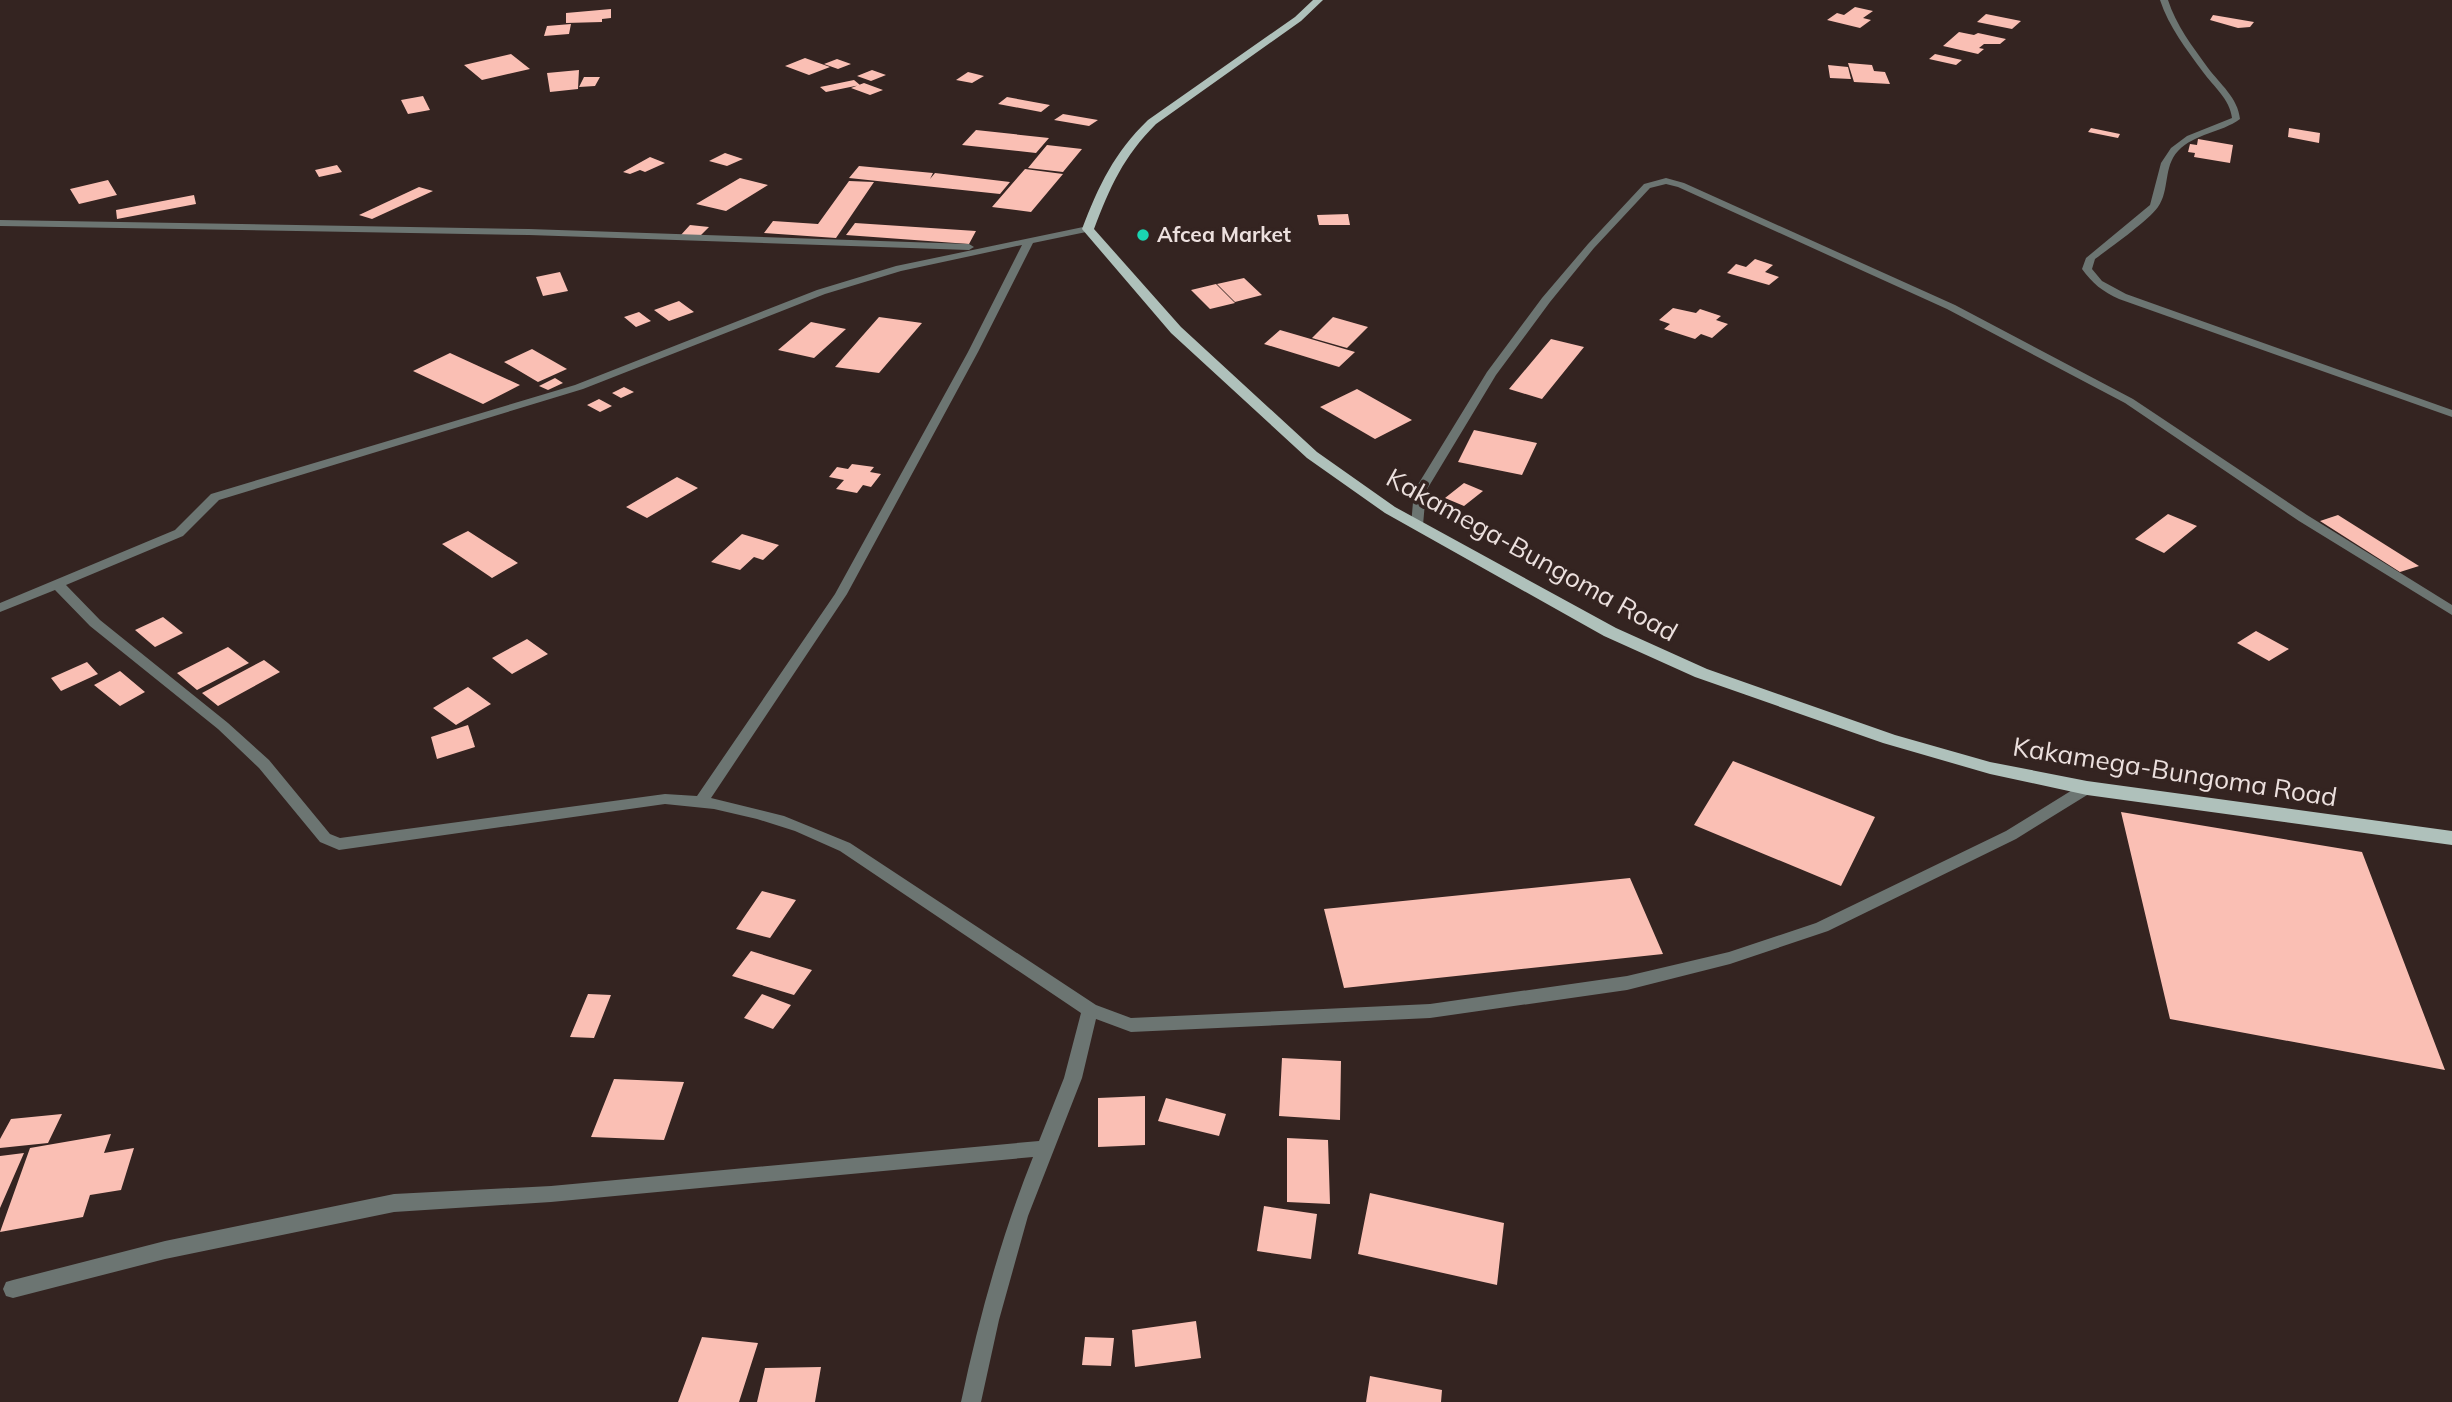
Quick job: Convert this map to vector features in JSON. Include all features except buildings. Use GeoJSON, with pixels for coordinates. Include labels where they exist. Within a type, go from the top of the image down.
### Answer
{"type":"FeatureCollection","features":[{"type":"Feature","properties":{"kind":"main road"},"geometry":{"type":"LineString","coordinates":[[1088,229],[1108,178],[1142,132],[1298,19],[1318,0]]}},
{"type":"Feature","properties":{"kind":"main road","name":"Kakamega-Bungoma Road"},"geometry":{"type":"LineString","coordinates":[[1088,229],[1176,330],[1250,401],[1312,455],[1417,525],[1610,632],[1701,673],[1889,739],[1990,768],[2087,788],[2452,838]]}},
{"type":"Feature","properties":{"kind":"street"},"geometry":{"type":"LineString","coordinates":[[2164,0],[2169,19],[2235,107],[2236,120],[2192,136],[2168,158],[2160,195],[2154,206],[2091,257],[2087,269],[2093,279],[2108,290],[2149,306],[2452,414]]}},
{"type":"Feature","properties":{"kind":"street"},"geometry":{"type":"LineString","coordinates":[[1417,525],[1420,491],[1491,374],[1546,300],[1591,246],[1647,186],[1666,181],[1681,185],[1951,307],[2129,401],[2303,518],[2452,611]]}},
{"type":"Feature","properties":{"kind":"street"},"geometry":{"type":"LineString","coordinates":[[0,223],[529,232],[991,248]]}},
{"type":"Feature","properties":{"kind":"street"},"geometry":{"type":"LineString","coordinates":[[0,608],[179,533],[215,497],[579,387],[821,292],[899,268],[1088,229]]}},
{"type":"Feature","properties":{"kind":"street"},"geometry":{"type":"LineString","coordinates":[[701,802],[841,594],[973,352],[1030,240]]}},
{"type":"Feature","properties":{"kind":"street"},"geometry":{"type":"LineString","coordinates":[[57,584],[95,623],[223,726],[264,764],[325,838],[340,844],[666,799],[766,813],[845,847],[1090,1010],[1131,1025],[1430,1011],[1627,983],[1730,958],[1822,927],[2011,835],[2087,788]]}},
{"type":"Feature","properties":{"kind":"street"},"geometry":{"type":"LineString","coordinates":[[971,1402],[989,1320],[1019,1216],[1073,1078],[1090,1010]]}},
{"type":"Feature","properties":{"kind":"street"},"geometry":{"type":"LineString","coordinates":[[13,1289],[165,1250],[394,1203],[551,1194],[1046,1149]]}},
{"type":"Feature","properties":{"kind":"place","name":"Afcea Market"},"geometry":{"type":"Point","coordinates":[1143,235]}}]}
